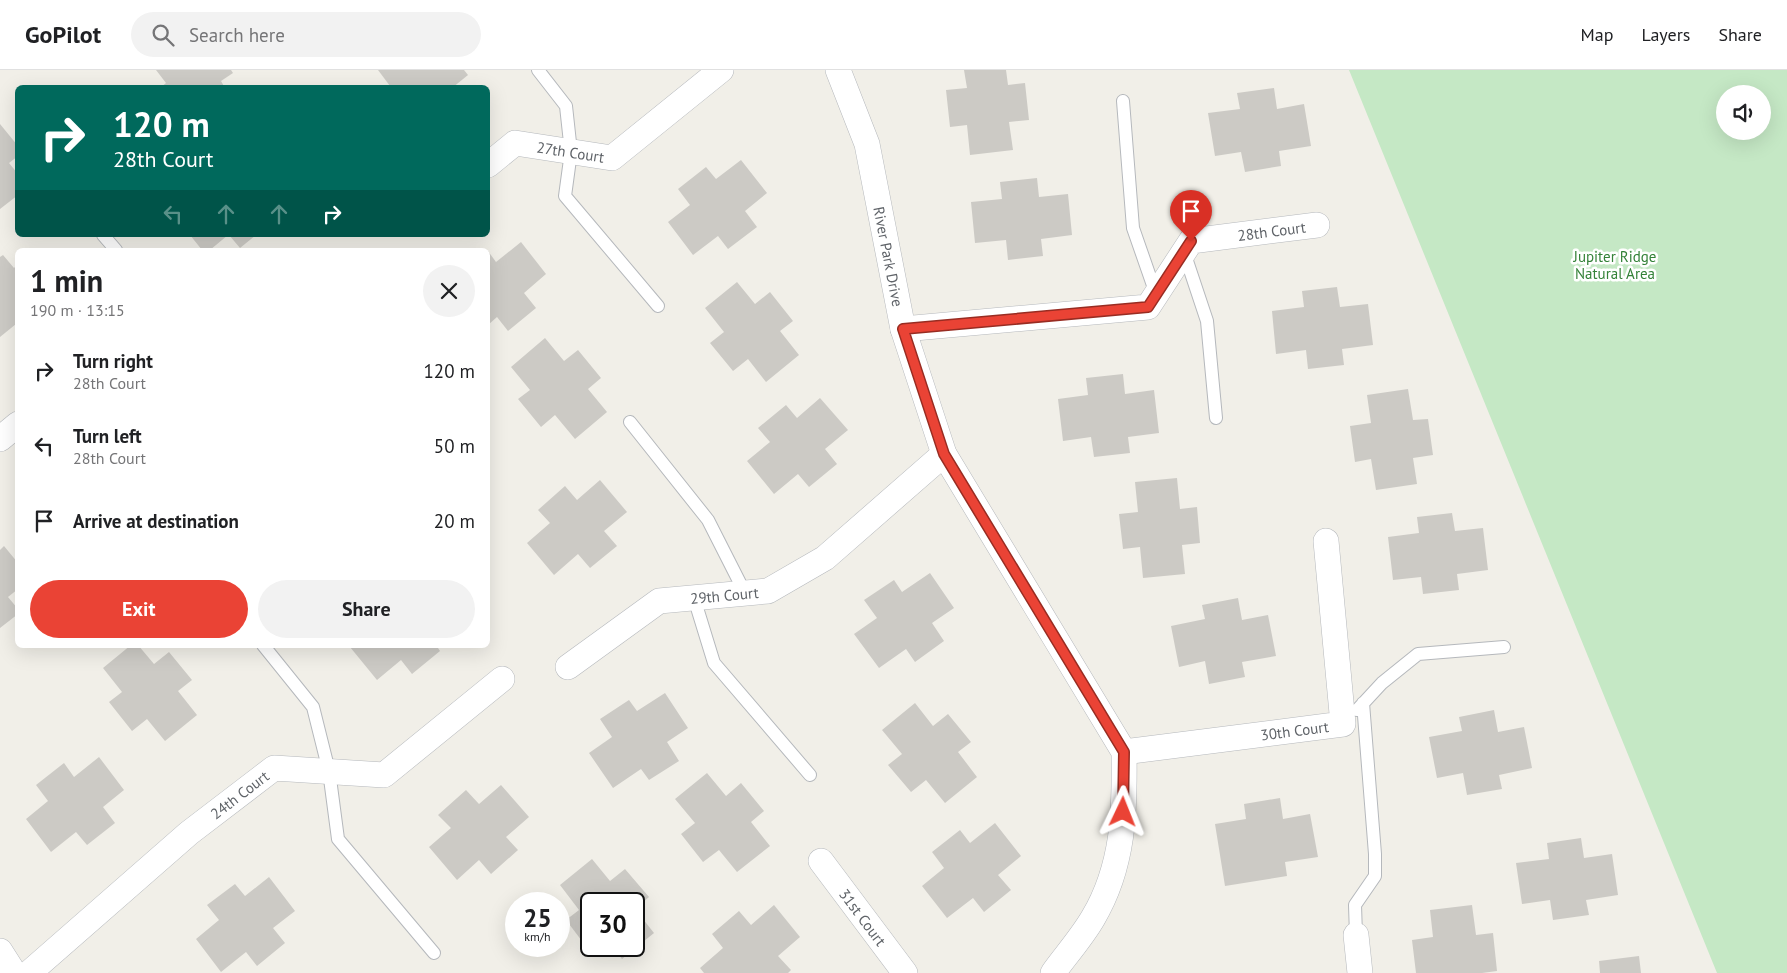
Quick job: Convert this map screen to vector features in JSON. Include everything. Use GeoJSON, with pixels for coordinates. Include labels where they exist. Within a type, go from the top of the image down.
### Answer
{"type":"FeatureCollection","features":[{"type":"Feature","properties":{"kind":"street","name":"27th Court"},"geometry":{"type":"LineString","coordinates":[[490,163],[515,143],[612,158],[721,70]]}},
{"type":"Feature","properties":{"kind":"street","name":"River Park Drive"},"geometry":{"type":"LineString","coordinates":[[838,70],[867,144],[903,329],[944,454],[1124,752]]}},
{"type":"Feature","properties":{"kind":"street","name":"28th Court"},"geometry":{"type":"LineString","coordinates":[[903,329],[1148,307],[1191,241],[1317,225]]}},
{"type":"Feature","properties":{"kind":"street"},"geometry":{"type":"LineString","coordinates":[[0,439],[15,426]]}},
{"type":"Feature","properties":{"kind":"street","name":"29th Court"},"geometry":{"type":"LineString","coordinates":[[568,667],[659,601],[768,591],[825,558],[944,454]]}},
{"type":"Feature","properties":{"kind":"street","name":"30th Court"},"geometry":{"type":"LineString","coordinates":[[1124,752],[1343,724],[1326,540]]}},
{"type":"Feature","properties":{"kind":"street","name":"24th Court"},"geometry":{"type":"LineString","coordinates":[[30,973],[189,833],[274,768],[384,775],[502,679]]}},
{"type":"Feature","properties":{"kind":"street"},"geometry":{"type":"LineString","coordinates":[[1053,973],[1093,918],[1111,880],[1121,842],[1124,752]]}},
{"type":"Feature","properties":{"kind":"street","name":"31st Court"},"geometry":{"type":"LineString","coordinates":[[821,861],[905,973]]}},
{"type":"Feature","properties":{"kind":"street"},"geometry":{"type":"LineString","coordinates":[[1356,935],[1360,973]]}},
{"type":"Feature","properties":{"kind":"street"},"geometry":{"type":"LineString","coordinates":[[0,951],[14,973]]}},
{"type":"Feature","properties":{"kind":"lane"},"geometry":{"type":"LineString","coordinates":[[538,70],[566,106],[571,152],[565,196],[658,306]]}},
{"type":"Feature","properties":{"kind":"lane"},"geometry":{"type":"LineString","coordinates":[[1123,101],[1133,228],[1156,294]]}},
{"type":"Feature","properties":{"kind":"lane"},"geometry":{"type":"LineString","coordinates":[[105,237],[114,248]]}},
{"type":"Feature","properties":{"kind":"lane"},"geometry":{"type":"LineString","coordinates":[[1184,252],[1207,321],[1216,418]]}},
{"type":"Feature","properties":{"kind":"lane"},"geometry":{"type":"LineString","coordinates":[[630,422],[708,520],[745,593]]}},
{"type":"Feature","properties":{"kind":"lane"},"geometry":{"type":"LineString","coordinates":[[694,598],[714,663],[810,775]]}},
{"type":"Feature","properties":{"kind":"lane"},"geometry":{"type":"LineString","coordinates":[[1343,724],[1382,683],[1418,654],[1504,647]]}},
{"type":"Feature","properties":{"kind":"lane"},"geometry":{"type":"LineString","coordinates":[[265,648],[313,707],[329,771],[338,839],[434,953]]}},
{"type":"Feature","properties":{"kind":"lane"},"geometry":{"type":"LineString","coordinates":[[1356,935],[1355,906],[1375,876],[1375,854],[1363,703]]}},
{"type":"Feature","properties":{"kind":"green space","name":"Jupiter Ridge Natural Area"},"geometry":{"type":"Polygon","coordinates":[[[1349,70],[1787,70],[1787,973],[1717,973],[1349,70]]]}},
{"type":"Feature","properties":{"kind":"building"},"geometry":{"type":"Polygon","coordinates":[[[156,70],[231,70],[233,73],[221,81],[223,85],[164,85],[166,83],[156,70]]]}},
{"type":"Feature","properties":{"kind":"building"},"geometry":{"type":"Polygon","coordinates":[[[378,70],[464,70],[468,75],[456,85],[389,85],[378,70]]]}},
{"type":"Feature","properties":{"kind":"building"},"geometry":{"type":"Polygon","coordinates":[[[964,70],[1006,70],[1008,85],[1025,83],[1029,120],[1009,122],[1013,150],[970,155],[967,125],[950,127],[946,90],[967,88],[964,70]]]}},
{"type":"Feature","properties":{"kind":"building"},"geometry":{"type":"Polygon","coordinates":[[[1274,88],[1277,109],[1304,104],[1311,146],[1279,151],[1281,166],[1245,172],[1241,152],[1215,156],[1208,113],[1240,109],[1237,93],[1274,88]]]}},
{"type":"Feature","properties":{"kind":"building"},"geometry":{"type":"Polygon","coordinates":[[[0,124],[15,142],[15,158],[9,163],[15,170],[15,197],[0,209],[0,124]]]}},
{"type":"Feature","properties":{"kind":"building"},"geometry":{"type":"Polygon","coordinates":[[[741,160],[767,193],[745,211],[757,227],[728,249],[718,236],[693,255],[668,222],[690,205],[678,189],[706,167],[716,179],[741,160]]]}},
{"type":"Feature","properties":{"kind":"building"},"geometry":{"type":"Polygon","coordinates":[[[1037,178],[1039,197],[1068,194],[1072,235],[1041,239],[1043,256],[1008,260],[1006,240],[975,243],[971,202],[1002,199],[1000,182],[1037,178]]]}},
{"type":"Feature","properties":{"kind":"building"},"geometry":{"type":"Polygon","coordinates":[[[192,237],[226,237],[212,248],[200,248],[192,237]]]}},
{"type":"Feature","properties":{"kind":"building"},"geometry":{"type":"Polygon","coordinates":[[[231,237],[254,237],[240,248],[231,237]]]}},
{"type":"Feature","properties":{"kind":"building"},"geometry":{"type":"Polygon","coordinates":[[[521,242],[546,274],[524,293],[536,308],[508,331],[497,317],[490,323],[490,254],[496,262],[521,242]]]}},
{"type":"Feature","properties":{"kind":"building"},"geometry":{"type":"Polygon","coordinates":[[[3,255],[15,267],[15,325],[0,337],[0,257],[3,255]]]}},
{"type":"Feature","properties":{"kind":"building"},"geometry":{"type":"Polygon","coordinates":[[[737,282],[755,304],[770,292],[793,321],[780,331],[799,355],[766,382],[748,359],[733,371],[710,343],[724,332],[705,308],[737,282]]]}},
{"type":"Feature","properties":{"kind":"building"},"geometry":{"type":"Polygon","coordinates":[[[1337,287],[1340,307],[1368,304],[1373,345],[1342,349],[1344,365],[1308,369],[1306,350],[1276,354],[1272,311],[1304,307],[1302,291],[1337,287]]]}},
{"type":"Feature","properties":{"kind":"building"},"geometry":{"type":"Polygon","coordinates":[[[545,338],[564,361],[578,350],[601,378],[588,389],[607,412],[575,439],[555,415],[541,427],[518,399],[530,390],[511,367],[545,338]]]}},
{"type":"Feature","properties":{"kind":"building"},"geometry":{"type":"Polygon","coordinates":[[[1123,374],[1125,394],[1154,390],[1159,433],[1128,437],[1130,453],[1094,457],[1091,437],[1063,441],[1058,399],[1088,395],[1086,378],[1123,374]]]}},
{"type":"Feature","properties":{"kind":"building"},"geometry":{"type":"Polygon","coordinates":[[[1408,389],[1413,420],[1428,419],[1433,455],[1413,458],[1417,484],[1376,490],[1371,459],[1355,462],[1350,426],[1371,423],[1367,395],[1408,389]]]}},
{"type":"Feature","properties":{"kind":"building"},"geometry":{"type":"Polygon","coordinates":[[[820,398],[848,430],[825,449],[837,464],[809,487],[798,474],[774,494],[747,461],[770,442],[758,428],[786,405],[797,418],[820,398]]]}},
{"type":"Feature","properties":{"kind":"building"},"geometry":{"type":"Polygon","coordinates":[[[1177,478],[1180,509],[1197,507],[1200,543],[1182,545],[1185,574],[1143,578],[1140,547],[1123,549],[1119,514],[1138,512],[1135,482],[1177,478]]]}},
{"type":"Feature","properties":{"kind":"building"},"geometry":{"type":"Polygon","coordinates":[[[600,480],[627,512],[604,531],[617,546],[590,568],[578,554],[554,575],[527,543],[550,523],[538,510],[565,486],[577,500],[600,480]]]}},
{"type":"Feature","properties":{"kind":"building"},"geometry":{"type":"Polygon","coordinates":[[[1452,513],[1455,531],[1483,528],[1488,570],[1457,574],[1459,590],[1423,594],[1421,577],[1393,580],[1388,537],[1419,533],[1417,517],[1452,513]]]}},
{"type":"Feature","properties":{"kind":"building"},"geometry":{"type":"Polygon","coordinates":[[[4,546],[15,559],[15,591],[8,597],[15,605],[15,616],[0,628],[0,550],[4,546]]]}},
{"type":"Feature","properties":{"kind":"building"},"geometry":{"type":"Polygon","coordinates":[[[930,573],[954,608],[932,623],[944,641],[915,662],[906,649],[879,668],[854,634],[877,618],[864,600],[894,580],[902,592],[930,573]]]}},
{"type":"Feature","properties":{"kind":"building"},"geometry":{"type":"Polygon","coordinates":[[[1238,598],[1242,620],[1268,615],[1276,656],[1242,662],[1245,677],[1209,684],[1205,661],[1179,667],[1171,626],[1205,619],[1202,605],[1238,598]]]}},
{"type":"Feature","properties":{"kind":"building"},"geometry":{"type":"Polygon","coordinates":[[[127,648],[141,648],[154,664],[169,652],[192,680],[178,691],[197,715],[165,741],[147,719],[132,731],[109,702],[122,692],[103,668],[127,648]]]}},
{"type":"Feature","properties":{"kind":"building"},"geometry":{"type":"Polygon","coordinates":[[[351,648],[438,648],[440,651],[412,674],[401,660],[377,680],[351,648]]]}},
{"type":"Feature","properties":{"kind":"building"},"geometry":{"type":"Polygon","coordinates":[[[665,693],[688,728],[667,742],[679,761],[649,780],[641,769],[613,788],[589,753],[612,737],[600,719],[629,700],[637,711],[665,693]]]}},
{"type":"Feature","properties":{"kind":"building"},"geometry":{"type":"Polygon","coordinates":[[[915,703],[933,726],[948,714],[971,742],[958,752],[977,777],[945,803],[926,780],[911,792],[888,765],[902,754],[882,730],[915,703]]]}},
{"type":"Feature","properties":{"kind":"building"},"geometry":{"type":"Polygon","coordinates":[[[1494,710],[1498,732],[1524,727],[1532,768],[1499,775],[1502,789],[1467,795],[1463,773],[1437,778],[1429,737],[1462,731],[1459,717],[1494,710]]]}},
{"type":"Feature","properties":{"kind":"building"},"geometry":{"type":"Polygon","coordinates":[[[99,757],[124,790],[103,807],[115,823],[87,845],[76,832],[51,852],[26,819],[48,801],[36,785],[64,763],[74,777],[99,757]]]}},
{"type":"Feature","properties":{"kind":"building"},"geometry":{"type":"Polygon","coordinates":[[[707,773],[726,796],[741,783],[764,811],[751,822],[770,846],[737,872],[719,850],[703,862],[681,834],[695,823],[675,799],[707,773]]]}},
{"type":"Feature","properties":{"kind":"building"},"geometry":{"type":"Polygon","coordinates":[[[501,785],[529,817],[506,837],[518,850],[491,874],[479,860],[457,880],[429,847],[451,828],[438,815],[466,790],[479,804],[501,785]]]}},
{"type":"Feature","properties":{"kind":"building"},"geometry":{"type":"Polygon","coordinates":[[[1280,798],[1283,819],[1310,814],[1318,857],[1285,862],[1287,876],[1225,886],[1215,824],[1246,819],[1244,804],[1280,798]]]}},
{"type":"Feature","properties":{"kind":"building"},"geometry":{"type":"Polygon","coordinates":[[[995,823],[1021,856],[998,875],[1011,890],[984,912],[973,898],[947,918],[922,886],[944,868],[932,852],[960,830],[970,843],[995,823]]]}},
{"type":"Feature","properties":{"kind":"building"},"geometry":{"type":"Polygon","coordinates":[[[1581,838],[1584,858],[1612,854],[1618,895],[1586,900],[1589,915],[1553,920],[1550,900],[1522,904],[1516,863],[1549,859],[1547,843],[1581,838]]]}},
{"type":"Feature","properties":{"kind":"building"},"geometry":{"type":"Polygon","coordinates":[[[592,859],[610,881],[625,869],[645,892],[580,892],[580,938],[570,925],[570,917],[579,910],[570,898],[570,892],[565,892],[560,885],[592,859]]]}},
{"type":"Feature","properties":{"kind":"building"},"geometry":{"type":"Polygon","coordinates":[[[269,877],[295,911],[273,928],[285,943],[257,966],[246,952],[221,972],[196,939],[219,920],[207,905],[235,884],[245,896],[269,877]]]}},
{"type":"Feature","properties":{"kind":"building"},"geometry":{"type":"Polygon","coordinates":[[[645,892],[649,897],[645,900],[645,892]]]}},
{"type":"Feature","properties":{"kind":"building"},"geometry":{"type":"Polygon","coordinates":[[[774,905],[800,937],[778,956],[791,970],[788,973],[704,973],[700,968],[723,948],[712,934],[739,911],[751,925],[774,905]]]}},
{"type":"Feature","properties":{"kind":"building"},"geometry":{"type":"Polygon","coordinates":[[[1472,905],[1476,935],[1493,933],[1497,971],[1482,973],[1416,973],[1412,940],[1433,937],[1430,910],[1472,905]]]}},
{"type":"Feature","properties":{"kind":"building"},"geometry":{"type":"Polygon","coordinates":[[[645,922],[654,933],[645,940],[645,922]]]}},
{"type":"Feature","properties":{"kind":"building"},"geometry":{"type":"Polygon","coordinates":[[[1639,956],[1641,973],[1600,973],[1599,961],[1639,956]]]}},
{"type":"Feature","properties":{"kind":"route"},"geometry":{"type":"LineString","coordinates":[[1123,812],[1124,752],[944,454],[903,329],[1148,307],[1191,241]]}}]}
